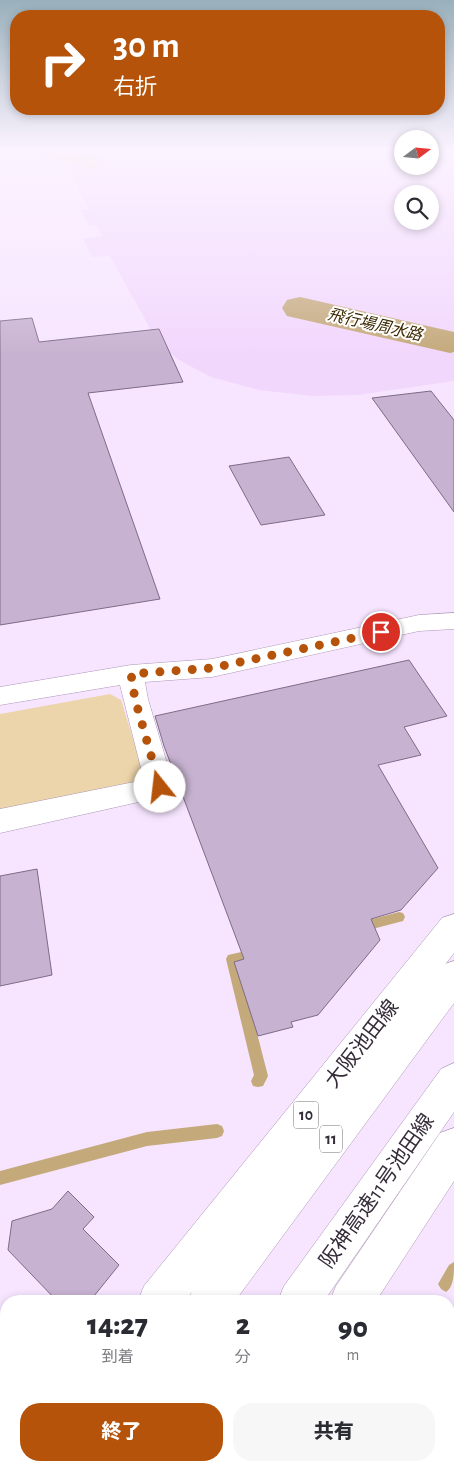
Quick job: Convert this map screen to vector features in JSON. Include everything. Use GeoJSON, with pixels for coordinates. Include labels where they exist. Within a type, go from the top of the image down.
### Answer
{"type":"FeatureCollection","features":[{"type":"Feature","properties":{"kind":"main road"},"geometry":{"type":"LineString","coordinates":[[0,696],[131,674],[212,668],[419,623],[454,621]]}},
{"type":"Feature","properties":{"kind":"main road"},"geometry":{"type":"LineString","coordinates":[[0,821],[160,787],[135,699],[131,674]]}},
{"type":"Feature","properties":{"kind":"main road","name":"大阪池田線"},"geometry":{"type":"LineString","coordinates":[[164,1295],[454,928]]}},
{"type":"Feature","properties":{"kind":"main road","name":"11"},"geometry":{"type":"LineString","coordinates":[[214,1295],[454,976]]}},
{"type":"Feature","properties":{"kind":"main road","name":"阪神高速11号池田線"},"geometry":{"type":"LineString","coordinates":[[303,1295],[454,1081]]}},
{"type":"Feature","properties":{"kind":"main road"},"geometry":{"type":"LineString","coordinates":[[355,1295],[454,1147]]}},
{"type":"Feature","properties":{"kind":"shaded area"},"geometry":{"type":"Polygon","coordinates":[[[86,219],[394,219],[394,230],[439,230],[439,219],[454,219],[454,381],[358,395],[312,396],[259,390],[211,377],[179,360],[158,343],[110,256],[92,257],[83,239],[102,236],[97,225],[90,226],[86,219]]]}},
{"type":"Feature","properties":{"kind":"shaded area"},"geometry":{"type":"Polygon","coordinates":[[[110,694],[121,700],[143,771],[133,785],[0,813],[0,714],[110,694]]]}},
{"type":"Feature","properties":{"kind":"building"},"geometry":{"type":"Polygon","coordinates":[[[32,318],[39,342],[159,329],[183,382],[88,393],[160,599],[0,625],[0,321],[32,318]]]}},
{"type":"Feature","properties":{"kind":"building"},"geometry":{"type":"Polygon","coordinates":[[[431,391],[454,420],[454,512],[372,398],[431,391]]]}},
{"type":"Feature","properties":{"kind":"building"},"geometry":{"type":"Polygon","coordinates":[[[289,457],[325,515],[261,525],[229,466],[289,457]]]}},
{"type":"Feature","properties":{"kind":"building"},"geometry":{"type":"Polygon","coordinates":[[[409,660],[447,716],[404,727],[421,755],[378,765],[438,868],[401,910],[371,919],[380,940],[318,1015],[291,1022],[293,1027],[258,1036],[234,962],[244,959],[164,746],[155,716],[409,660]]]}},
{"type":"Feature","properties":{"kind":"building"},"geometry":{"type":"Polygon","coordinates":[[[37,869],[52,975],[0,986],[0,876],[37,869]]]}},
{"type":"Feature","properties":{"kind":"building"},"geometry":{"type":"Polygon","coordinates":[[[68,1191],[94,1217],[83,1229],[119,1265],[95,1295],[51,1295],[8,1250],[12,1221],[52,1209],[68,1191]]]}},
{"type":"Feature","properties":{"kind":"waterway","name":"飛行場周水路"},"geometry":{"type":"LineString","coordinates":[[300,308],[450,342]]}},
{"type":"Feature","properties":{"kind":"waterway"},"geometry":{"type":"LineString","coordinates":[[361,927],[399,917]]}},
{"type":"Feature","properties":{"kind":"waterway"},"geometry":{"type":"LineString","coordinates":[[255,954],[232,959],[261,1076],[258,1081]]}},
{"type":"Feature","properties":{"kind":"waterway"},"geometry":{"type":"LineString","coordinates":[[0,1178],[147,1139],[217,1131]]}},
{"type":"Feature","properties":{"kind":"waterway"},"geometry":{"type":"LineString","coordinates":[[446,1284],[454,1270]]}},
{"type":"Feature","properties":{"kind":"route"},"geometry":{"type":"LineString","coordinates":[[160,787],[135,699],[131,674],[212,668],[381,632]]}}]}
